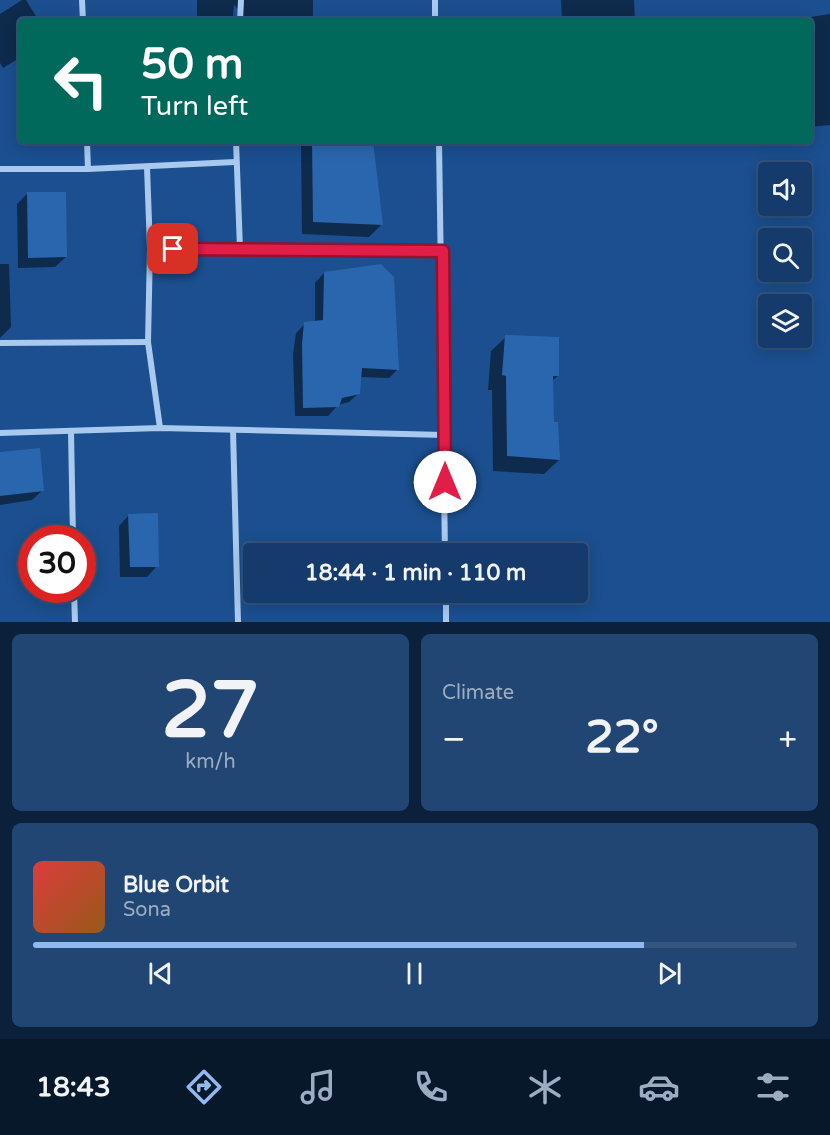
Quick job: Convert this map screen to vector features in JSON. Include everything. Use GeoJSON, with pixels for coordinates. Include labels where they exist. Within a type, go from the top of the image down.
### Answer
{"type":"FeatureCollection","features":[{"type":"Feature","properties":{"kind":"street"},"geometry":{"type":"LineString","coordinates":[[82,0],[83,18]]}},
{"type":"Feature","properties":{"kind":"street"},"geometry":{"type":"LineString","coordinates":[[240,18],[241,0]]}},
{"type":"Feature","properties":{"kind":"street"},"geometry":{"type":"LineString","coordinates":[[435,0],[435,18]]}},
{"type":"Feature","properties":{"kind":"street"},"geometry":{"type":"LineString","coordinates":[[87,144],[88,169]]}},
{"type":"Feature","properties":{"kind":"street"},"geometry":{"type":"LineString","coordinates":[[236,144],[240,249]]}},
{"type":"Feature","properties":{"kind":"street"},"geometry":{"type":"LineString","coordinates":[[439,144],[443,251],[446,543]]}},
{"type":"Feature","properties":{"kind":"street"},"geometry":{"type":"LineString","coordinates":[[0,168],[88,169],[236,162]]}},
{"type":"Feature","properties":{"kind":"street"},"geometry":{"type":"LineString","coordinates":[[147,167],[150,249],[148,342],[160,428]]}},
{"type":"Feature","properties":{"kind":"street"},"geometry":{"type":"LineString","coordinates":[[150,249],[443,251]]}},
{"type":"Feature","properties":{"kind":"street"},"geometry":{"type":"LineString","coordinates":[[0,343],[148,342]]}},
{"type":"Feature","properties":{"kind":"street"},"geometry":{"type":"LineString","coordinates":[[0,433],[160,428],[444,435]]}},
{"type":"Feature","properties":{"kind":"street"},"geometry":{"type":"LineString","coordinates":[[233,430],[238,622]]}},
{"type":"Feature","properties":{"kind":"street"},"geometry":{"type":"LineString","coordinates":[[72,432],[73,525]]}},
{"type":"Feature","properties":{"kind":"street"},"geometry":{"type":"LineString","coordinates":[[74,603],[75,622]]}},
{"type":"Feature","properties":{"kind":"street"},"geometry":{"type":"LineString","coordinates":[[446,603],[446,622]]}},
{"type":"Feature","properties":{"kind":"building"},"geometry":{"type":"Polygon","coordinates":[[[312,144],[373,144],[383,225],[313,222],[312,144]]]}},
{"type":"Feature","properties":{"kind":"building"},"geometry":{"type":"Polygon","coordinates":[[[27,192],[66,192],[67,257],[28,258],[27,192]]]}},
{"type":"Feature","properties":{"kind":"building"},"geometry":{"type":"Polygon","coordinates":[[[381,264],[394,277],[399,370],[362,368],[360,394],[342,398],[339,407],[303,408],[304,322],[323,320],[324,272],[381,264]]]}},
{"type":"Feature","properties":{"kind":"building"},"geometry":{"type":"Polygon","coordinates":[[[505,335],[559,337],[559,376],[553,376],[554,422],[558,422],[560,460],[507,456],[506,376],[502,375],[505,335]]]}},
{"type":"Feature","properties":{"kind":"building"},"geometry":{"type":"Polygon","coordinates":[[[40,448],[44,491],[0,496],[0,452],[40,448]]]}},
{"type":"Feature","properties":{"kind":"building"},"geometry":{"type":"Polygon","coordinates":[[[158,513],[159,567],[130,567],[128,514],[158,513]]]}},
{"type":"Feature","properties":{"kind":"route"},"geometry":{"type":"LineString","coordinates":[[173,249],[443,251],[445,482]]}}]}
